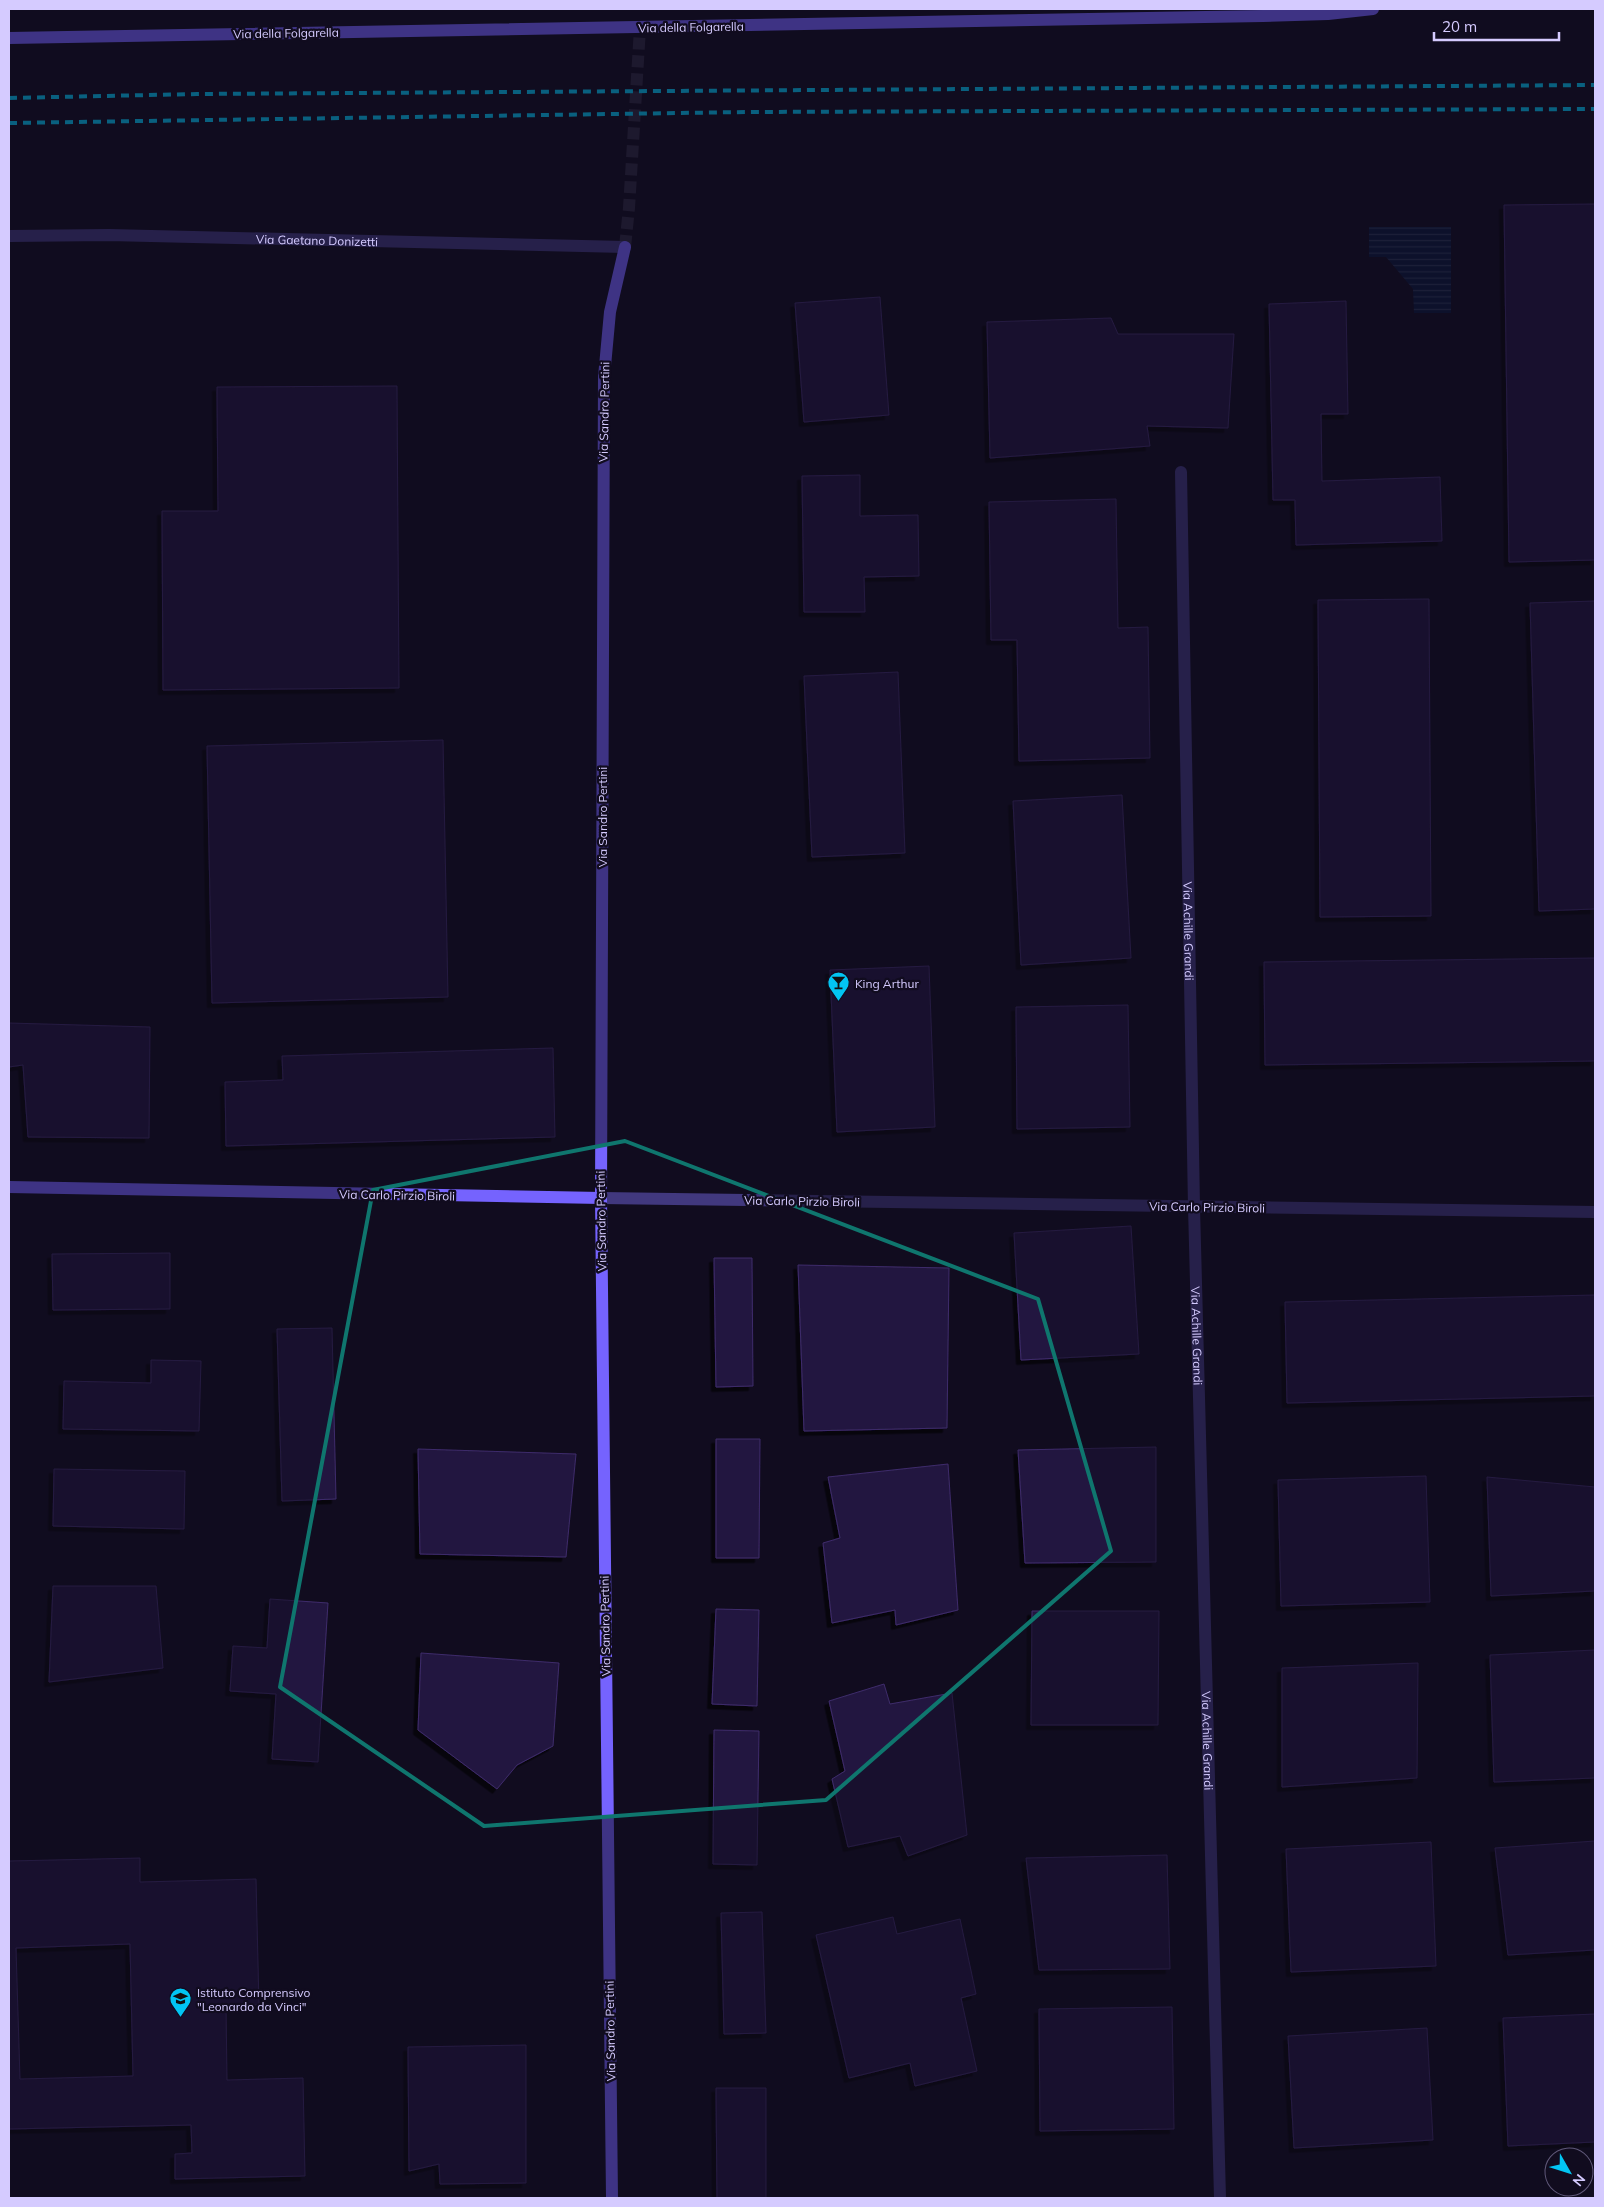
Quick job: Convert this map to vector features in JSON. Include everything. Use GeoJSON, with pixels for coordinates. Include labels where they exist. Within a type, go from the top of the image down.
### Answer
{"type":"FeatureCollection","features":[{"type":"Feature","properties":{"kind":"street","name":"Via della Folgarella"},"geometry":{"type":"LineString","coordinates":[[9,38],[1253,16],[1328,14],[1373,9]]}},
{"type":"Feature","properties":{"kind":"street","name":"Via Gaetano Donizetti"},"geometry":{"type":"LineString","coordinates":[[9,236],[119,235],[625,247]]}},
{"type":"Feature","properties":{"kind":"street","name":"Via Sandro Pertini"},"geometry":{"type":"LineString","coordinates":[[612,2198],[600,1198],[604,377],[609,320],[625,247]]}},
{"type":"Feature","properties":{"kind":"street","name":"Via Achille Grandi"},"geometry":{"type":"LineString","coordinates":[[1181,472],[1194,1207],[1220,2198]]}},
{"type":"Feature","properties":{"kind":"street","name":"Via Carlo Pirzio Biroli"},"geometry":{"type":"LineString","coordinates":[[9,1188],[1595,1212]]}},
{"type":"Feature","properties":{"kind":"highlighted area"},"geometry":{"type":"Polygon","coordinates":[[[625,1141],[1038,1299],[1111,1551],[826,1800],[484,1826],[280,1687],[373,1190],[625,1141]]]}},
{"type":"Feature","properties":{"kind":"water"},"geometry":{"type":"Polygon","coordinates":[[[1369,227],[1451,227],[1451,313],[1414,313],[1413,289],[1386,257],[1369,257],[1369,227]]]}},
{"type":"Feature","properties":{"kind":"building"},"geometry":{"type":"Polygon","coordinates":[[[1595,204],[1595,560],[1509,562],[1504,205],[1595,204]]]}},
{"type":"Feature","properties":{"kind":"building"},"geometry":{"type":"Polygon","coordinates":[[[880,297],[889,415],[804,422],[795,303],[880,297]]]}},
{"type":"Feature","properties":{"kind":"building"},"geometry":{"type":"Polygon","coordinates":[[[1346,301],[1348,414],[1321,414],[1322,481],[1440,477],[1442,541],[1296,545],[1295,500],[1273,500],[1269,304],[1346,301]]]}},
{"type":"Feature","properties":{"kind":"building"},"geometry":{"type":"Polygon","coordinates":[[[1111,318],[1118,334],[1234,334],[1228,428],[1147,426],[1150,446],[990,458],[987,322],[1111,318]]]}},
{"type":"Feature","properties":{"kind":"building"},"geometry":{"type":"Polygon","coordinates":[[[397,386],[399,688],[163,690],[162,511],[218,511],[217,387],[397,386]]]}},
{"type":"Feature","properties":{"kind":"building"},"geometry":{"type":"Polygon","coordinates":[[[860,475],[860,516],[918,515],[919,576],[864,577],[865,612],[804,612],[802,476],[860,475]]]}},
{"type":"Feature","properties":{"kind":"building"},"geometry":{"type":"Polygon","coordinates":[[[1116,499],[1118,628],[1148,627],[1150,758],[1019,761],[1017,640],[991,640],[989,502],[1116,499]]]}},
{"type":"Feature","properties":{"kind":"building"},"geometry":{"type":"Polygon","coordinates":[[[1429,599],[1431,916],[1320,917],[1318,600],[1429,599]]]}},
{"type":"Feature","properties":{"kind":"building"},"geometry":{"type":"Polygon","coordinates":[[[1595,601],[1595,909],[1539,911],[1530,603],[1595,601]]]}},
{"type":"Feature","properties":{"kind":"building"},"geometry":{"type":"Polygon","coordinates":[[[898,672],[905,853],[812,857],[804,676],[898,672]]]}},
{"type":"Feature","properties":{"kind":"building"},"geometry":{"type":"Polygon","coordinates":[[[443,740],[448,997],[212,1003],[207,746],[443,740]]]}},
{"type":"Feature","properties":{"kind":"building"},"geometry":{"type":"Polygon","coordinates":[[[1122,795],[1131,958],[1021,965],[1013,801],[1122,795]]]}},
{"type":"Feature","properties":{"kind":"building"},"geometry":{"type":"Polygon","coordinates":[[[1595,958],[1595,1061],[1265,1065],[1264,962],[1595,958]]]}},
{"type":"Feature","properties":{"kind":"building"},"geometry":{"type":"Polygon","coordinates":[[[929,966],[935,1127],[837,1132],[830,970],[929,966]]]}},
{"type":"Feature","properties":{"kind":"building"},"geometry":{"type":"Polygon","coordinates":[[[1128,1005],[1130,1127],[1017,1129],[1016,1007],[1128,1005]]]}},
{"type":"Feature","properties":{"kind":"building"},"geometry":{"type":"Polygon","coordinates":[[[9,1023],[150,1027],[149,1138],[28,1137],[23,1065],[9,1067],[9,1023]]]}},
{"type":"Feature","properties":{"kind":"building"},"geometry":{"type":"Polygon","coordinates":[[[553,1048],[555,1137],[226,1146],[225,1082],[283,1080],[282,1056],[553,1048]]]}},
{"type":"Feature","properties":{"kind":"building"},"geometry":{"type":"Polygon","coordinates":[[[1131,1226],[1139,1354],[1021,1360],[1014,1233],[1131,1226]]]}},
{"type":"Feature","properties":{"kind":"building"},"geometry":{"type":"Polygon","coordinates":[[[170,1253],[170,1309],[53,1310],[52,1254],[170,1253]]]}},
{"type":"Feature","properties":{"kind":"building"},"geometry":{"type":"Polygon","coordinates":[[[714,1258],[752,1258],[753,1386],[716,1387],[714,1258]]]}},
{"type":"Feature","properties":{"kind":"building"},"geometry":{"type":"Polygon","coordinates":[[[798,1265],[949,1268],[947,1428],[804,1431],[798,1265]]]}},
{"type":"Feature","properties":{"kind":"building"},"geometry":{"type":"Polygon","coordinates":[[[1595,1295],[1595,1396],[1287,1403],[1285,1302],[1595,1295]]]}},
{"type":"Feature","properties":{"kind":"building"},"geometry":{"type":"Polygon","coordinates":[[[332,1328],[336,1499],[282,1501],[277,1329],[332,1328]]]}},
{"type":"Feature","properties":{"kind":"building"},"geometry":{"type":"Polygon","coordinates":[[[151,1360],[201,1361],[199,1431],[63,1429],[64,1381],[151,1383],[151,1360]]]}},
{"type":"Feature","properties":{"kind":"building"},"geometry":{"type":"Polygon","coordinates":[[[716,1439],[760,1439],[759,1558],[716,1558],[716,1439]]]}},
{"type":"Feature","properties":{"kind":"building"},"geometry":{"type":"Polygon","coordinates":[[[1156,1447],[1156,1562],[1025,1563],[1018,1450],[1156,1447]]]}},
{"type":"Feature","properties":{"kind":"building"},"geometry":{"type":"Polygon","coordinates":[[[418,1449],[576,1454],[566,1557],[420,1554],[418,1449]]]}},
{"type":"Feature","properties":{"kind":"building"},"geometry":{"type":"Polygon","coordinates":[[[948,1464],[958,1610],[896,1625],[895,1610],[832,1623],[823,1543],[840,1538],[828,1477],[948,1464]]]}},
{"type":"Feature","properties":{"kind":"building"},"geometry":{"type":"Polygon","coordinates":[[[54,1469],[185,1471],[184,1529],[53,1526],[54,1469]]]}},
{"type":"Feature","properties":{"kind":"building"},"geometry":{"type":"Polygon","coordinates":[[[1426,1476],[1430,1602],[1281,1606],[1278,1480],[1426,1476]]]}},
{"type":"Feature","properties":{"kind":"building"},"geometry":{"type":"Polygon","coordinates":[[[1487,1477],[1595,1487],[1595,1591],[1491,1596],[1487,1477]]]}},
{"type":"Feature","properties":{"kind":"building"},"geometry":{"type":"Polygon","coordinates":[[[53,1586],[156,1586],[163,1668],[49,1682],[53,1586]]]}},
{"type":"Feature","properties":{"kind":"building"},"geometry":{"type":"Polygon","coordinates":[[[270,1599],[328,1603],[318,1762],[272,1759],[276,1694],[230,1691],[233,1646],[267,1648],[270,1599]]]}},
{"type":"Feature","properties":{"kind":"building"},"geometry":{"type":"Polygon","coordinates":[[[716,1609],[759,1610],[757,1706],[712,1704],[716,1609]]]}},
{"type":"Feature","properties":{"kind":"building"},"geometry":{"type":"Polygon","coordinates":[[[1032,1611],[1159,1611],[1158,1725],[1031,1725],[1032,1611]]]}},
{"type":"Feature","properties":{"kind":"building"},"geometry":{"type":"Polygon","coordinates":[[[1595,1650],[1595,1778],[1494,1782],[1490,1655],[1595,1650]]]}},
{"type":"Feature","properties":{"kind":"building"},"geometry":{"type":"Polygon","coordinates":[[[421,1653],[559,1663],[553,1746],[517,1765],[497,1789],[418,1730],[421,1653]]]}},
{"type":"Feature","properties":{"kind":"building"},"geometry":{"type":"Polygon","coordinates":[[[1418,1663],[1417,1778],[1282,1787],[1282,1668],[1418,1663]]]}},
{"type":"Feature","properties":{"kind":"building"},"geometry":{"type":"Polygon","coordinates":[[[884,1684],[890,1704],[952,1693],[967,1835],[908,1856],[900,1836],[848,1847],[832,1779],[845,1771],[829,1701],[884,1684]]]}},
{"type":"Feature","properties":{"kind":"building"},"geometry":{"type":"Polygon","coordinates":[[[714,1730],[759,1731],[757,1865],[713,1864],[714,1730]]]}},
{"type":"Feature","properties":{"kind":"building"},"geometry":{"type":"Polygon","coordinates":[[[1595,1841],[1595,1950],[1508,1955],[1495,1848],[1595,1841]]]}},
{"type":"Feature","properties":{"kind":"building"},"geometry":{"type":"Polygon","coordinates":[[[1431,1842],[1436,1966],[1291,1972],[1286,1849],[1431,1842]]]}},
{"type":"Feature","properties":{"kind":"building"},"geometry":{"type":"Polygon","coordinates":[[[1167,1855],[1170,1969],[1039,1970],[1026,1858],[1167,1855]]]}},
{"type":"Feature","properties":{"kind":"building"},"geometry":{"type":"Polygon","coordinates":[[[140,1858],[140,1882],[256,1879],[259,2005],[226,2005],[227,2080],[303,2078],[305,2176],[175,2179],[175,2154],[192,2153],[191,2125],[9,2129],[9,1861],[140,1858]],[[130,1944],[16,1948],[20,2079],[133,2076],[130,1944]]]}},
{"type":"Feature","properties":{"kind":"building"},"geometry":{"type":"Polygon","coordinates":[[[762,1912],[766,2033],[724,2034],[721,1913],[762,1912]]]}},
{"type":"Feature","properties":{"kind":"building"},"geometry":{"type":"Polygon","coordinates":[[[893,1917],[897,1934],[960,1919],[976,1994],[961,1998],[977,2071],[915,2086],[910,2063],[849,2078],[816,1935],[893,1917]]]}},
{"type":"Feature","properties":{"kind":"building"},"geometry":{"type":"Polygon","coordinates":[[[1172,2007],[1174,2129],[1040,2131],[1039,2009],[1172,2007]]]}},
{"type":"Feature","properties":{"kind":"building"},"geometry":{"type":"Polygon","coordinates":[[[1595,2014],[1595,2142],[1508,2146],[1503,2018],[1595,2014]]]}},
{"type":"Feature","properties":{"kind":"building"},"geometry":{"type":"Polygon","coordinates":[[[1427,2028],[1433,2140],[1294,2148],[1288,2036],[1427,2028]]]}},
{"type":"Feature","properties":{"kind":"building"},"geometry":{"type":"Polygon","coordinates":[[[526,2045],[526,2183],[440,2184],[439,2164],[409,2171],[408,2047],[526,2045]]]}},
{"type":"Feature","properties":{"kind":"building"},"geometry":{"type":"Polygon","coordinates":[[[716,2088],[766,2088],[766,2198],[717,2198],[716,2088]]]}},
{"type":"Feature","properties":{"kind":"tunnel"},"geometry":{"type":"LineString","coordinates":[[625,247],[640,28]]}},
{"type":"Feature","properties":{"kind":"railway"},"geometry":{"type":"LineString","coordinates":[[9,98],[197,94],[1595,85]]}},
{"type":"Feature","properties":{"kind":"railway"},"geometry":{"type":"LineString","coordinates":[[9,123],[747,112],[1595,109]]}},
{"type":"Feature","properties":{"kind":"place","name":"King Arthur"},"geometry":{"type":"Point","coordinates":[839,1002]}},
{"type":"Feature","properties":{"kind":"place","name":"Istituto Comprensivo \"Leonardo da Vinci\""},"geometry":{"type":"Point","coordinates":[181,2018]}}]}
